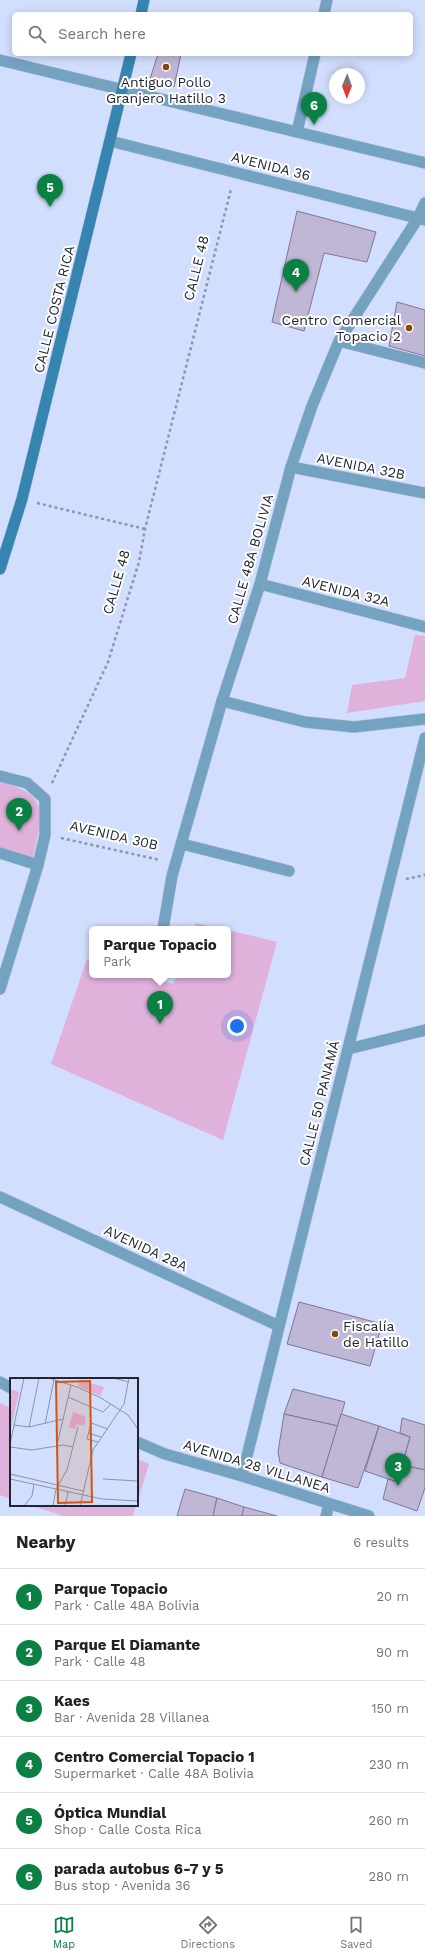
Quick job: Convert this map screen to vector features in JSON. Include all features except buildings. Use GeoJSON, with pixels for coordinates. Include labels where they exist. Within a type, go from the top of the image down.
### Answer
{"type":"FeatureCollection","features":[{"type":"Feature","properties":{"kind":"main road"},"geometry":{"type":"LineString","coordinates":[[141,12],[144,0]]}},
{"type":"Feature","properties":{"kind":"main road","name":"CALLE COSTA RICA"},"geometry":{"type":"LineString","coordinates":[[0,569],[22,499],[131,56]]}},
{"type":"Feature","properties":{"kind":"street"},"geometry":{"type":"LineString","coordinates":[[325,12],[328,0]]}},
{"type":"Feature","properties":{"kind":"street"},"geometry":{"type":"LineString","coordinates":[[297,132],[315,56]]}},
{"type":"Feature","properties":{"kind":"street"},"geometry":{"type":"LineString","coordinates":[[0,60],[425,163]]}},
{"type":"Feature","properties":{"kind":"street","name":"AVENIDA 36"},"geometry":{"type":"LineString","coordinates":[[110,141],[421,219]]}},
{"type":"Feature","properties":{"kind":"street","name":"CALLE 48A BOLIVIA"},"geometry":{"type":"LineString","coordinates":[[164,926],[172,876],[222,700],[260,584],[291,467],[312,406],[339,341],[421,219],[425,204]]}},
{"type":"Feature","properties":{"kind":"street"},"geometry":{"type":"LineString","coordinates":[[339,341],[425,363]]}},
{"type":"Feature","properties":{"kind":"street","name":"AVENIDA 32B"},"geometry":{"type":"LineString","coordinates":[[291,467],[425,493]]}},
{"type":"Feature","properties":{"kind":"street","name":"AVENIDA 32A"},"geometry":{"type":"LineString","coordinates":[[260,584],[425,627]]}},
{"type":"Feature","properties":{"kind":"street"},"geometry":{"type":"LineString","coordinates":[[222,700],[305,722],[354,727],[425,719]]}},
{"type":"Feature","properties":{"kind":"street","name":"CALLE 50 PANAMÁ"},"geometry":{"type":"LineString","coordinates":[[242,1476],[425,738]]}},
{"type":"Feature","properties":{"kind":"street"},"geometry":{"type":"LineString","coordinates":[[0,776],[26,783],[45,799],[45,835],[38,865],[0,989]]}},
{"type":"Feature","properties":{"kind":"street"},"geometry":{"type":"LineString","coordinates":[[182,844],[289,871]]}},
{"type":"Feature","properties":{"kind":"street"},"geometry":{"type":"LineString","coordinates":[[0,853],[38,865]]}},
{"type":"Feature","properties":{"kind":"street"},"geometry":{"type":"LineString","coordinates":[[348,1049],[425,1030]]}},
{"type":"Feature","properties":{"kind":"street","name":"AVENIDA 28A"},"geometry":{"type":"LineString","coordinates":[[0,1197],[278,1326]]}},
{"type":"Feature","properties":{"kind":"street"},"geometry":{"type":"LineString","coordinates":[[0,1382],[10,1387]]}},
{"type":"Feature","properties":{"kind":"street","name":"AVENIDA 28 VILLANEA"},"geometry":{"type":"LineString","coordinates":[[138,1442],[165,1454],[242,1476],[369,1516]]}},
{"type":"Feature","properties":{"kind":"street"},"geometry":{"type":"LineString","coordinates":[[326,1516],[329,1504]]}},
{"type":"Feature","properties":{"kind":"path","name":"CALLE 48"},"geometry":{"type":"LineString","coordinates":[[45,799],[108,662],[139,562],[235,173]]}},
{"type":"Feature","properties":{"kind":"path"},"geometry":{"type":"LineString","coordinates":[[22,499],[146,529]]}},
{"type":"Feature","properties":{"kind":"path","name":"AVENIDA 30B"},"geometry":{"type":"LineString","coordinates":[[45,835],[176,864]]}},
{"type":"Feature","properties":{"kind":"shaded area"},"geometry":{"type":"Polygon","coordinates":[[[415,635],[425,636],[425,701],[347,713],[352,685],[405,678],[415,635]]]}},
{"type":"Feature","properties":{"kind":"shaded area"},"geometry":{"type":"Polygon","coordinates":[[[0,782],[17,787],[28,793],[36,800],[40,818],[33,858],[0,848],[0,782]]]}},
{"type":"Feature","properties":{"kind":"shaded area"},"geometry":{"type":"Polygon","coordinates":[[[196,923],[209,926],[194,926],[196,923]]]}},
{"type":"Feature","properties":{"kind":"shaded area"},"geometry":{"type":"Polygon","coordinates":[[[231,931],[277,942],[223,1140],[51,1064],[87,959],[89,960],[89,978],[152,978],[173,984],[176,978],[231,978],[231,931]]]}},
{"type":"Feature","properties":{"kind":"shaded area"},"geometry":{"type":"Polygon","coordinates":[[[0,1403],[10,1408],[10,1499],[0,1495],[0,1403]]]}},
{"type":"Feature","properties":{"kind":"shaded area"},"geometry":{"type":"Polygon","coordinates":[[[138,1459],[149,1464],[138,1500],[138,1459]]]}},
{"type":"Feature","properties":{"kind":"shaded area"},"geometry":{"type":"Polygon","coordinates":[[[33,1506],[136,1506],[133,1516],[63,1516],[33,1506]]]}},
{"type":"Feature","properties":{"kind":"place","name":"Antiguo Pollo Granjero Hatillo 3"},"geometry":{"type":"Point","coordinates":[166,67]}},
{"type":"Feature","properties":{"kind":"place","name":"parada autobus 6-7 y 5"},"geometry":{"type":"Point","coordinates":[314,125]}},
{"type":"Feature","properties":{"kind":"place","name":"Óptica Mundial"},"geometry":{"type":"Point","coordinates":[50,207]}},
{"type":"Feature","properties":{"kind":"place","name":"Centro Comercial Topacio 1"},"geometry":{"type":"Point","coordinates":[296,292]}},
{"type":"Feature","properties":{"kind":"place","name":"Centro Comercial Topacio 2"},"geometry":{"type":"Point","coordinates":[409,328]}},
{"type":"Feature","properties":{"kind":"place","name":"Parque El Diamante"},"geometry":{"type":"Point","coordinates":[19,831]}},
{"type":"Feature","properties":{"kind":"place","name":"Parque Topacio"},"geometry":{"type":"Point","coordinates":[160,1024]}},
{"type":"Feature","properties":{"kind":"place","name":"Fiscalía de Hatillo"},"geometry":{"type":"Point","coordinates":[335,1334]}},
{"type":"Feature","properties":{"kind":"place","name":"Kaes"},"geometry":{"type":"Point","coordinates":[398,1486]}}]}
